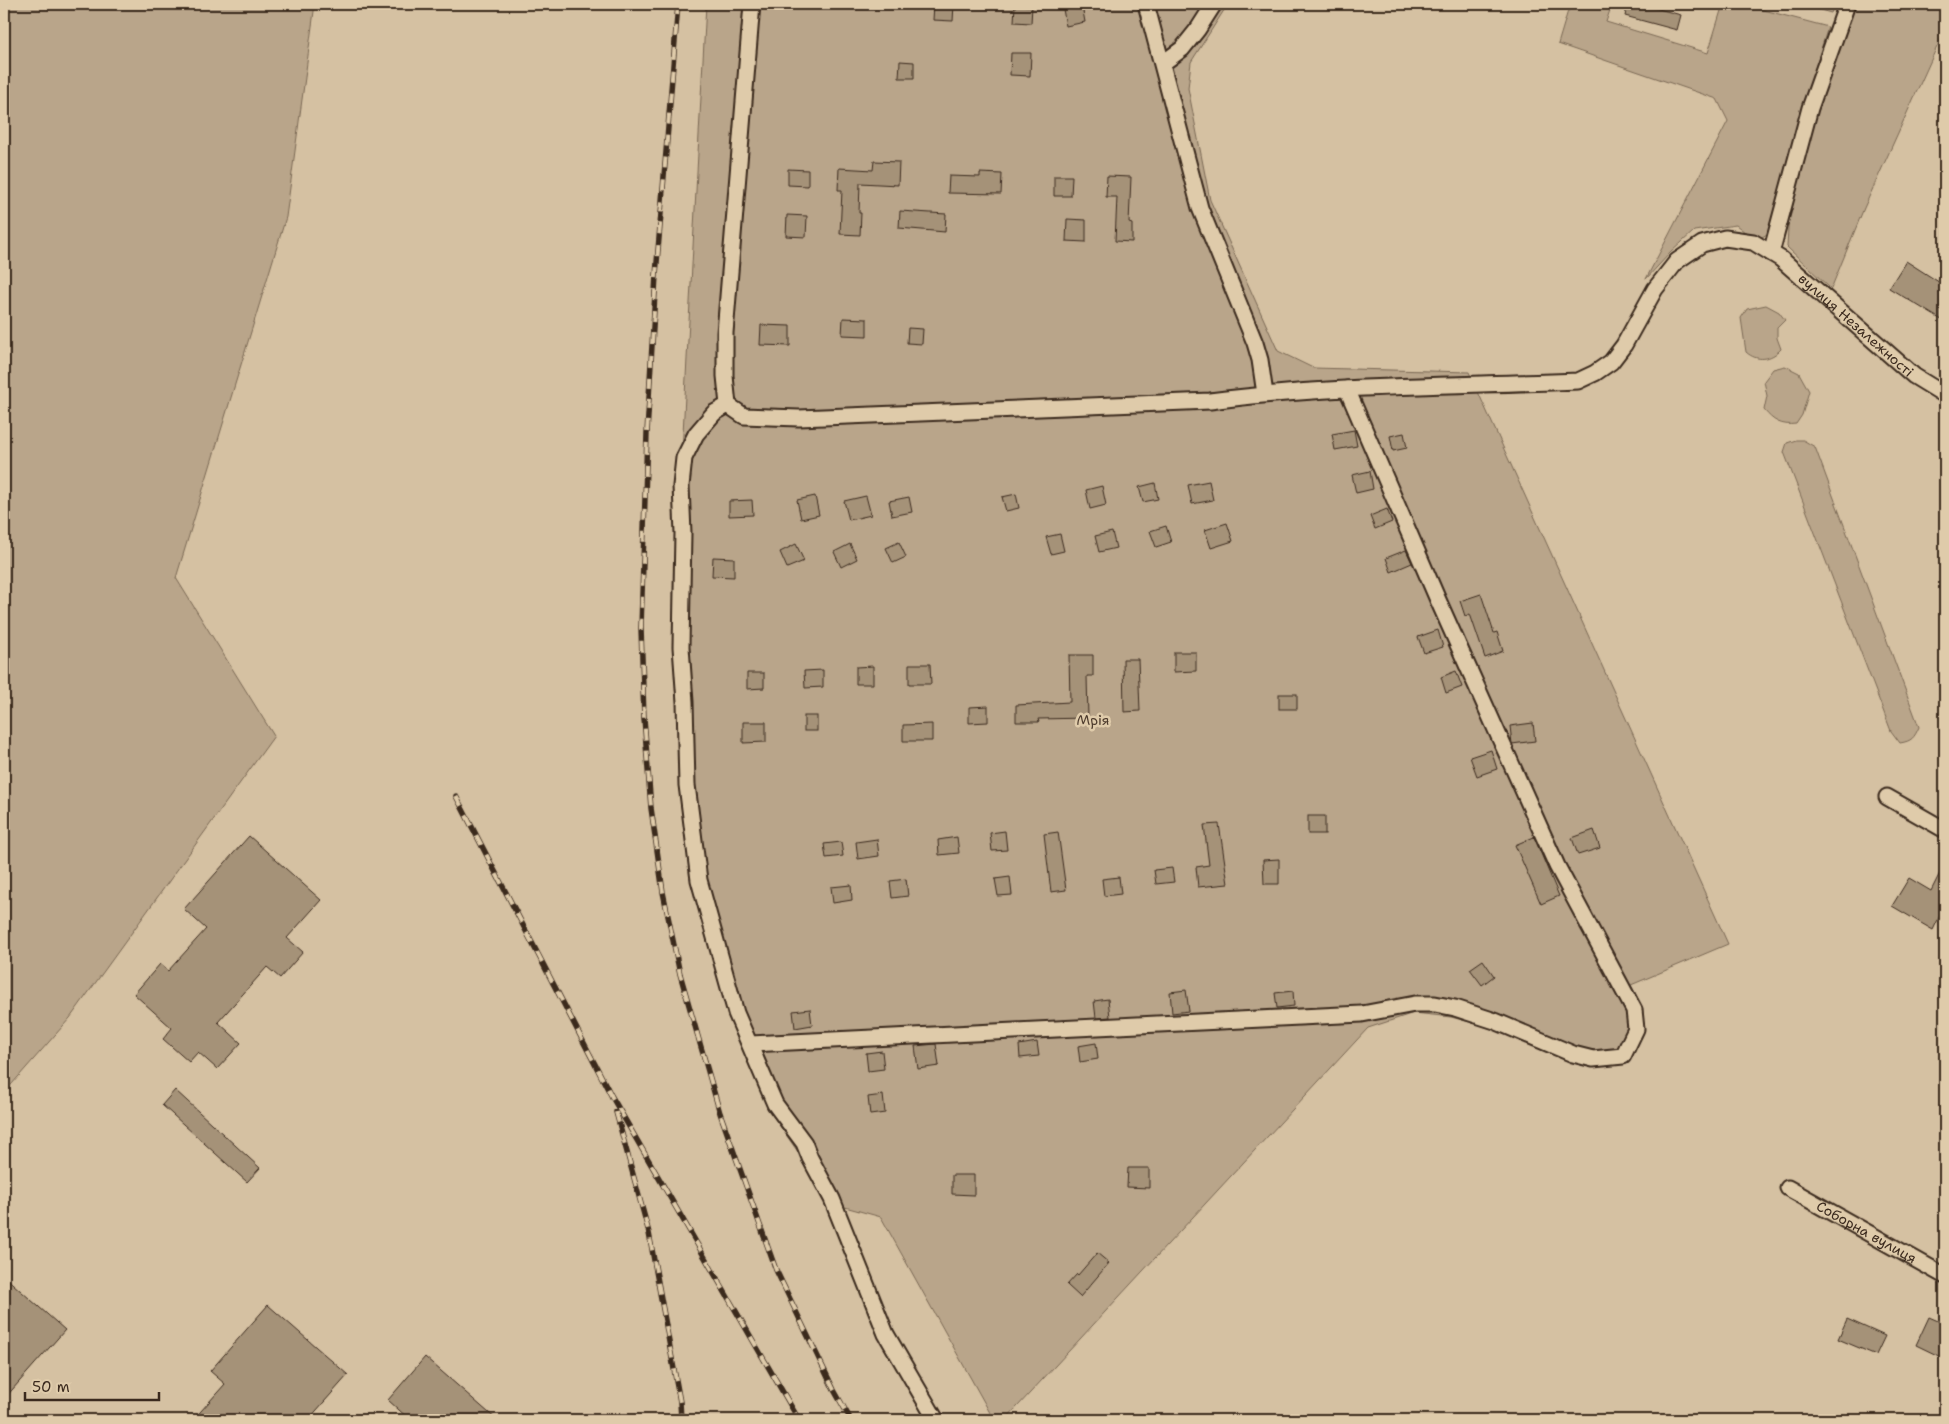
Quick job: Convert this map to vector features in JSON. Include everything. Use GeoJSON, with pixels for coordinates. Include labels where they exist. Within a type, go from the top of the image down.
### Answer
{"type":"FeatureCollection","features":[{"type":"Feature","properties":{"kind":"street"},"geometry":{"type":"LineString","coordinates":[[752,4],[725,333],[725,376],[728,405],[714,413],[696,434],[684,458],[681,486],[683,533],[680,647],[686,702],[687,785],[699,880],[736,1013],[751,1044],[775,1104],[804,1143],[832,1198],[886,1334],[936,1420]]}},
{"type":"Feature","properties":{"kind":"street"},"geometry":{"type":"LineString","coordinates":[[1146,4],[1200,208],[1255,343],[1260,360],[1265,394]]}},
{"type":"Feature","properties":{"kind":"street"},"geometry":{"type":"LineString","coordinates":[[1163,63],[1182,49],[1214,4]]}},
{"type":"Feature","properties":{"kind":"street"},"geometry":{"type":"LineString","coordinates":[[1771,253],[1810,108],[1848,4]]}},
{"type":"Feature","properties":{"kind":"street","name":"вулиця Незалежності"},"geometry":{"type":"LineString","coordinates":[[728,405],[744,416],[799,418],[1210,401],[1265,394],[1347,389],[1578,381],[1595,373],[1611,362],[1624,345],[1655,289],[1677,261],[1702,244],[1725,238],[1753,242],[1781,259],[1914,376],[1945,394]]}},
{"type":"Feature","properties":{"kind":"street"},"geometry":{"type":"LineString","coordinates":[[751,1044],[1362,1014],[1415,1004],[1456,1008],[1517,1029],[1573,1054],[1593,1058],[1623,1056],[1636,1029],[1634,1010],[1557,866],[1438,600],[1347,389]]}},
{"type":"Feature","properties":{"kind":"street"},"geometry":{"type":"LineString","coordinates":[[1887,797],[1945,830]]}},
{"type":"Feature","properties":{"kind":"street","name":"Соборна вулиця"},"geometry":{"type":"LineString","coordinates":[[1788,1188],[1945,1276]]}},
{"type":"Feature","properties":{"kind":"green space"},"geometry":{"type":"Polygon","coordinates":[[[4,4],[315,4],[286,217],[176,578],[274,736],[70,1018],[4,1093],[4,4]]]}},
{"type":"Feature","properties":{"kind":"green space","name":"Мрія"},"geometry":{"type":"Polygon","coordinates":[[[706,4],[1228,4],[1191,62],[1188,88],[1210,200],[1278,351],[1313,368],[1469,372],[1728,944],[1631,985],[1643,1008],[1643,1034],[1626,1063],[1592,1066],[1547,1052],[1492,1028],[1451,1017],[1414,1013],[1368,1028],[1005,1420],[994,1420],[881,1217],[827,1202],[803,1159],[768,1109],[730,1016],[682,784],[675,646],[682,452],[706,4]]]}},
{"type":"Feature","properties":{"kind":"green space"},"geometry":{"type":"Polygon","coordinates":[[[1570,4],[1612,4],[1606,22],[1708,53],[1723,4],[1741,4],[1828,27],[1803,106],[1769,233],[1762,237],[1745,232],[1736,225],[1694,231],[1646,279],[1728,121],[1717,99],[1558,44],[1570,4]]]}},
{"type":"Feature","properties":{"kind":"green space"},"geometry":{"type":"Polygon","coordinates":[[[1798,4],[1835,4],[1831,13],[1798,4]]]}},
{"type":"Feature","properties":{"kind":"green space"},"geometry":{"type":"Polygon","coordinates":[[[1855,4],[1945,4],[1945,29],[1864,208],[1831,289],[1787,247],[1789,210],[1816,107],[1855,4]]]}},
{"type":"Feature","properties":{"kind":"green space"},"geometry":{"type":"Polygon","coordinates":[[[1766,305],[1779,312],[1785,320],[1777,328],[1777,338],[1781,349],[1773,356],[1759,358],[1746,352],[1741,318],[1747,309],[1766,305]]]}},
{"type":"Feature","properties":{"kind":"green space"},"geometry":{"type":"Polygon","coordinates":[[[1785,366],[1799,373],[1809,391],[1802,415],[1796,424],[1778,422],[1764,410],[1767,396],[1764,381],[1773,369],[1785,366]]]}},
{"type":"Feature","properties":{"kind":"green space"},"geometry":{"type":"Polygon","coordinates":[[[1803,440],[1815,447],[1919,727],[1910,740],[1900,743],[1891,731],[1784,452],[1787,443],[1803,440]]]}},
{"type":"Feature","properties":{"kind":"building"},"geometry":{"type":"Polygon","coordinates":[[[934,4],[954,4],[953,21],[933,20],[934,4]]]}},
{"type":"Feature","properties":{"kind":"building"},"geometry":{"type":"Polygon","coordinates":[[[1628,4],[1640,4],[1681,15],[1677,30],[1625,16],[1628,4]]]}},
{"type":"Feature","properties":{"kind":"building"},"geometry":{"type":"Polygon","coordinates":[[[1015,5],[1032,6],[1031,23],[1014,22],[1015,5]]]}},
{"type":"Feature","properties":{"kind":"building"},"geometry":{"type":"Polygon","coordinates":[[[1082,6],[1085,22],[1066,26],[1063,9],[1082,6]]]}},
{"type":"Feature","properties":{"kind":"building"},"geometry":{"type":"Polygon","coordinates":[[[1011,53],[1031,53],[1030,76],[1010,75],[1011,53]]]}},
{"type":"Feature","properties":{"kind":"building"},"geometry":{"type":"Polygon","coordinates":[[[900,61],[914,62],[914,78],[899,78],[900,61]]]}},
{"type":"Feature","properties":{"kind":"building"},"geometry":{"type":"Polygon","coordinates":[[[874,161],[899,162],[898,185],[860,183],[860,235],[840,234],[842,190],[838,190],[839,168],[873,170],[874,161]]]}},
{"type":"Feature","properties":{"kind":"building"},"geometry":{"type":"Polygon","coordinates":[[[788,169],[808,170],[808,186],[788,185],[788,169]]]}},
{"type":"Feature","properties":{"kind":"building"},"geometry":{"type":"Polygon","coordinates":[[[980,173],[1002,174],[1001,194],[948,193],[949,176],[980,177],[980,173]]]}},
{"type":"Feature","properties":{"kind":"building"},"geometry":{"type":"Polygon","coordinates":[[[1054,176],[1072,176],[1071,196],[1054,196],[1054,176]]]}},
{"type":"Feature","properties":{"kind":"building"},"geometry":{"type":"Polygon","coordinates":[[[1107,176],[1131,177],[1129,223],[1132,224],[1132,242],[1115,241],[1117,197],[1106,197],[1107,176]]]}},
{"type":"Feature","properties":{"kind":"building"},"geometry":{"type":"Polygon","coordinates":[[[900,211],[946,214],[945,232],[899,228],[900,211]]]}},
{"type":"Feature","properties":{"kind":"building"},"geometry":{"type":"Polygon","coordinates":[[[787,215],[807,216],[806,237],[786,236],[787,215]]]}},
{"type":"Feature","properties":{"kind":"building"},"geometry":{"type":"Polygon","coordinates":[[[1067,219],[1086,220],[1086,242],[1066,241],[1067,219]]]}},
{"type":"Feature","properties":{"kind":"building"},"geometry":{"type":"Polygon","coordinates":[[[1906,261],[1945,286],[1945,322],[1889,288],[1906,261]]]}},
{"type":"Feature","properties":{"kind":"building"},"geometry":{"type":"Polygon","coordinates":[[[843,318],[867,319],[867,336],[842,335],[843,318]]]}},
{"type":"Feature","properties":{"kind":"building"},"geometry":{"type":"Polygon","coordinates":[[[761,325],[790,326],[790,346],[760,345],[761,325]]]}},
{"type":"Feature","properties":{"kind":"building"},"geometry":{"type":"Polygon","coordinates":[[[908,328],[923,329],[922,344],[907,343],[908,328]]]}},
{"type":"Feature","properties":{"kind":"building"},"geometry":{"type":"Polygon","coordinates":[[[1354,430],[1357,446],[1335,450],[1332,434],[1354,430]]]}},
{"type":"Feature","properties":{"kind":"building"},"geometry":{"type":"Polygon","coordinates":[[[1404,433],[1407,448],[1393,451],[1390,436],[1404,433]]]}},
{"type":"Feature","properties":{"kind":"building"},"geometry":{"type":"Polygon","coordinates":[[[1370,471],[1373,489],[1356,493],[1352,475],[1370,471]]]}},
{"type":"Feature","properties":{"kind":"building"},"geometry":{"type":"Polygon","coordinates":[[[1209,481],[1213,500],[1192,504],[1188,485],[1209,481]]]}},
{"type":"Feature","properties":{"kind":"building"},"geometry":{"type":"Polygon","coordinates":[[[1155,483],[1158,499],[1143,502],[1139,487],[1155,483]]]}},
{"type":"Feature","properties":{"kind":"building"},"geometry":{"type":"Polygon","coordinates":[[[1102,486],[1106,505],[1090,509],[1086,490],[1102,486]]]}},
{"type":"Feature","properties":{"kind":"building"},"geometry":{"type":"Polygon","coordinates":[[[1016,494],[1019,508],[1006,511],[1002,497],[1016,494]]]}},
{"type":"Feature","properties":{"kind":"building"},"geometry":{"type":"Polygon","coordinates":[[[815,496],[819,515],[801,519],[797,500],[815,496]]]}},
{"type":"Feature","properties":{"kind":"building"},"geometry":{"type":"Polygon","coordinates":[[[866,496],[871,515],[849,520],[844,501],[866,496]]]}},
{"type":"Feature","properties":{"kind":"building"},"geometry":{"type":"Polygon","coordinates":[[[909,497],[912,512],[892,516],[889,501],[909,497]]]}},
{"type":"Feature","properties":{"kind":"building"},"geometry":{"type":"Polygon","coordinates":[[[752,500],[753,515],[729,516],[729,501],[752,500]]]}},
{"type":"Feature","properties":{"kind":"building"},"geometry":{"type":"Polygon","coordinates":[[[1387,509],[1392,522],[1375,529],[1370,516],[1387,509]]]}},
{"type":"Feature","properties":{"kind":"building"},"geometry":{"type":"Polygon","coordinates":[[[1227,523],[1233,541],[1211,548],[1205,530],[1227,523]]]}},
{"type":"Feature","properties":{"kind":"building"},"geometry":{"type":"Polygon","coordinates":[[[1166,526],[1171,542],[1156,547],[1150,531],[1166,526]]]}},
{"type":"Feature","properties":{"kind":"building"},"geometry":{"type":"Polygon","coordinates":[[[1112,532],[1116,548],[1099,552],[1095,536],[1112,532]]]}},
{"type":"Feature","properties":{"kind":"building"},"geometry":{"type":"Polygon","coordinates":[[[1060,534],[1064,551],[1051,554],[1046,537],[1060,534]]]}},
{"type":"Feature","properties":{"kind":"building"},"geometry":{"type":"Polygon","coordinates":[[[899,542],[906,557],[893,563],[886,548],[899,542]]]}},
{"type":"Feature","properties":{"kind":"building"},"geometry":{"type":"Polygon","coordinates":[[[796,544],[804,561],[787,568],[780,552],[796,544]]]}},
{"type":"Feature","properties":{"kind":"building"},"geometry":{"type":"Polygon","coordinates":[[[850,544],[857,559],[841,567],[834,552],[850,544]]]}},
{"type":"Feature","properties":{"kind":"building"},"geometry":{"type":"Polygon","coordinates":[[[1406,550],[1412,563],[1391,572],[1386,558],[1406,550]]]}},
{"type":"Feature","properties":{"kind":"building"},"geometry":{"type":"Polygon","coordinates":[[[713,557],[734,558],[734,577],[712,576],[713,557]]]}},
{"type":"Feature","properties":{"kind":"building"},"geometry":{"type":"Polygon","coordinates":[[[1481,594],[1494,633],[1497,632],[1503,651],[1485,658],[1470,614],[1465,616],[1460,601],[1481,594]]]}},
{"type":"Feature","properties":{"kind":"building"},"geometry":{"type":"Polygon","coordinates":[[[1438,630],[1443,647],[1424,653],[1418,637],[1438,630]]]}},
{"type":"Feature","properties":{"kind":"building"},"geometry":{"type":"Polygon","coordinates":[[[1174,652],[1196,652],[1196,671],[1174,672],[1174,652]]]}},
{"type":"Feature","properties":{"kind":"building"},"geometry":{"type":"Polygon","coordinates":[[[1069,655],[1093,655],[1093,676],[1087,676],[1088,718],[1038,719],[1039,722],[1016,722],[1016,705],[1070,702],[1069,655]]]}},
{"type":"Feature","properties":{"kind":"building"},"geometry":{"type":"Polygon","coordinates":[[[1123,659],[1138,659],[1140,711],[1124,712],[1123,659]]]}},
{"type":"Feature","properties":{"kind":"building"},"geometry":{"type":"Polygon","coordinates":[[[909,664],[930,664],[931,684],[909,684],[909,664]]]}},
{"type":"Feature","properties":{"kind":"building"},"geometry":{"type":"Polygon","coordinates":[[[873,666],[873,684],[856,684],[856,667],[873,666]]]}},
{"type":"Feature","properties":{"kind":"building"},"geometry":{"type":"Polygon","coordinates":[[[823,670],[823,687],[805,688],[804,671],[823,670]]]}},
{"type":"Feature","properties":{"kind":"building"},"geometry":{"type":"Polygon","coordinates":[[[1456,671],[1462,687],[1446,693],[1441,677],[1456,671]]]}},
{"type":"Feature","properties":{"kind":"building"},"geometry":{"type":"Polygon","coordinates":[[[747,673],[764,673],[764,688],[747,689],[747,673]]]}},
{"type":"Feature","properties":{"kind":"building"},"geometry":{"type":"Polygon","coordinates":[[[1279,694],[1297,694],[1297,709],[1279,709],[1279,694]]]}},
{"type":"Feature","properties":{"kind":"building"},"geometry":{"type":"Polygon","coordinates":[[[988,706],[988,722],[969,723],[969,707],[988,706]]]}},
{"type":"Feature","properties":{"kind":"building"},"geometry":{"type":"Polygon","coordinates":[[[804,716],[817,716],[817,731],[804,731],[804,716]]]}},
{"type":"Feature","properties":{"kind":"building"},"geometry":{"type":"Polygon","coordinates":[[[743,722],[766,722],[766,742],[743,743],[743,722]]]}},
{"type":"Feature","properties":{"kind":"building"},"geometry":{"type":"Polygon","coordinates":[[[1533,723],[1535,741],[1512,744],[1510,726],[1533,723]]]}},
{"type":"Feature","properties":{"kind":"building"},"geometry":{"type":"Polygon","coordinates":[[[932,724],[932,741],[903,741],[903,725],[932,724]]]}},
{"type":"Feature","properties":{"kind":"building"},"geometry":{"type":"Polygon","coordinates":[[[1491,750],[1497,769],[1477,776],[1470,757],[1491,750]]]}},
{"type":"Feature","properties":{"kind":"building"},"geometry":{"type":"Polygon","coordinates":[[[1308,816],[1325,816],[1325,834],[1308,834],[1308,816]]]}},
{"type":"Feature","properties":{"kind":"building"},"geometry":{"type":"Polygon","coordinates":[[[1219,824],[1228,884],[1198,887],[1196,867],[1209,865],[1204,825],[1219,824]]]}},
{"type":"Feature","properties":{"kind":"building"},"geometry":{"type":"Polygon","coordinates":[[[1594,830],[1600,848],[1578,855],[1572,838],[1594,830]]]}},
{"type":"Feature","properties":{"kind":"building"},"geometry":{"type":"Polygon","coordinates":[[[1005,831],[1007,850],[992,851],[990,833],[1005,831]]]}},
{"type":"Feature","properties":{"kind":"building"},"geometry":{"type":"Polygon","coordinates":[[[1058,832],[1066,890],[1051,892],[1044,834],[1058,832]]]}},
{"type":"Feature","properties":{"kind":"building"},"geometry":{"type":"Polygon","coordinates":[[[249,836],[321,900],[287,938],[303,952],[280,978],[267,967],[218,1022],[241,1043],[217,1069],[198,1052],[189,1062],[163,1039],[172,1028],[134,994],[160,964],[168,971],[206,929],[184,909],[249,836]]]}},
{"type":"Feature","properties":{"kind":"building"},"geometry":{"type":"Polygon","coordinates":[[[957,837],[959,853],[939,855],[938,840],[957,837]]]}},
{"type":"Feature","properties":{"kind":"building"},"geometry":{"type":"Polygon","coordinates":[[[1534,837],[1559,896],[1541,904],[1515,845],[1534,837]]]}},
{"type":"Feature","properties":{"kind":"building"},"geometry":{"type":"Polygon","coordinates":[[[877,839],[879,856],[858,859],[856,842],[877,839]]]}},
{"type":"Feature","properties":{"kind":"building"},"geometry":{"type":"Polygon","coordinates":[[[841,842],[843,856],[826,858],[824,844],[841,842]]]}},
{"type":"Feature","properties":{"kind":"building"},"geometry":{"type":"Polygon","coordinates":[[[1279,859],[1279,884],[1264,884],[1263,860],[1279,859]]]}},
{"type":"Feature","properties":{"kind":"building"},"geometry":{"type":"Polygon","coordinates":[[[1945,863],[1945,905],[1933,930],[1892,906],[1909,878],[1931,891],[1945,863]]]}},
{"type":"Feature","properties":{"kind":"building"},"geometry":{"type":"Polygon","coordinates":[[[1172,868],[1174,882],[1156,884],[1154,870],[1172,868]]]}},
{"type":"Feature","properties":{"kind":"building"},"geometry":{"type":"Polygon","coordinates":[[[1010,877],[1012,895],[998,896],[995,879],[1010,877]]]}},
{"type":"Feature","properties":{"kind":"building"},"geometry":{"type":"Polygon","coordinates":[[[1119,877],[1121,894],[1104,896],[1102,879],[1119,877]]]}},
{"type":"Feature","properties":{"kind":"building"},"geometry":{"type":"Polygon","coordinates":[[[906,879],[908,896],[892,898],[890,881],[906,879]]]}},
{"type":"Feature","properties":{"kind":"building"},"geometry":{"type":"Polygon","coordinates":[[[851,885],[852,900],[833,903],[831,887],[851,885]]]}},
{"type":"Feature","properties":{"kind":"building"},"geometry":{"type":"Polygon","coordinates":[[[1483,960],[1494,976],[1482,985],[1470,969],[1483,960]]]}},
{"type":"Feature","properties":{"kind":"building"},"geometry":{"type":"Polygon","coordinates":[[[1186,990],[1189,1011],[1172,1013],[1170,992],[1186,990]]]}},
{"type":"Feature","properties":{"kind":"building"},"geometry":{"type":"Polygon","coordinates":[[[1293,991],[1294,1006],[1277,1008],[1275,993],[1293,991]]]}},
{"type":"Feature","properties":{"kind":"building"},"geometry":{"type":"Polygon","coordinates":[[[1108,999],[1110,1017],[1096,1018],[1094,1001],[1108,999]]]}},
{"type":"Feature","properties":{"kind":"building"},"geometry":{"type":"Polygon","coordinates":[[[810,1009],[812,1025],[795,1028],[793,1011],[810,1009]]]}},
{"type":"Feature","properties":{"kind":"building"},"geometry":{"type":"Polygon","coordinates":[[[1037,1042],[1039,1056],[1020,1058],[1019,1045],[1037,1042]]]}},
{"type":"Feature","properties":{"kind":"building"},"geometry":{"type":"Polygon","coordinates":[[[1096,1043],[1098,1059],[1080,1062],[1078,1046],[1096,1043]]]}},
{"type":"Feature","properties":{"kind":"building"},"geometry":{"type":"Polygon","coordinates":[[[936,1044],[939,1066],[918,1069],[915,1046],[936,1044]]]}},
{"type":"Feature","properties":{"kind":"building"},"geometry":{"type":"Polygon","coordinates":[[[882,1051],[884,1069],[868,1071],[866,1053],[882,1051]]]}},
{"type":"Feature","properties":{"kind":"building"},"geometry":{"type":"Polygon","coordinates":[[[175,1090],[260,1168],[247,1182],[162,1105],[175,1090]]]}},
{"type":"Feature","properties":{"kind":"building"},"geometry":{"type":"Polygon","coordinates":[[[883,1095],[885,1113],[870,1115],[868,1097],[883,1095]]]}},
{"type":"Feature","properties":{"kind":"building"},"geometry":{"type":"Polygon","coordinates":[[[1128,1168],[1149,1168],[1149,1188],[1127,1187],[1128,1168]]]}},
{"type":"Feature","properties":{"kind":"building"},"geometry":{"type":"Polygon","coordinates":[[[952,1175],[974,1175],[974,1195],[952,1194],[952,1175]]]}},
{"type":"Feature","properties":{"kind":"building"},"geometry":{"type":"Polygon","coordinates":[[[1097,1253],[1109,1263],[1080,1297],[1067,1285],[1097,1253]]]}},
{"type":"Feature","properties":{"kind":"building"},"geometry":{"type":"Polygon","coordinates":[[[4,1276],[65,1330],[4,1399],[4,1276]]]}},
{"type":"Feature","properties":{"kind":"building"},"geometry":{"type":"Polygon","coordinates":[[[268,1305],[348,1375],[308,1420],[193,1420],[225,1384],[210,1371],[268,1305]]]}},
{"type":"Feature","properties":{"kind":"building"},"geometry":{"type":"Polygon","coordinates":[[[1929,1317],[1945,1324],[1945,1359],[1916,1345],[1929,1317]]]}},
{"type":"Feature","properties":{"kind":"building"},"geometry":{"type":"Polygon","coordinates":[[[1847,1319],[1885,1336],[1876,1355],[1838,1339],[1847,1319]]]}},
{"type":"Feature","properties":{"kind":"building"},"geometry":{"type":"Polygon","coordinates":[[[425,1357],[497,1420],[410,1420],[388,1400],[425,1357]]]}},
{"type":"Feature","properties":{"kind":"railway"},"geometry":{"type":"LineString","coordinates":[[678,4],[656,275],[647,433],[641,628],[644,718],[651,808],[663,892],[680,974],[720,1113],[776,1270],[834,1390],[851,1420]]}},
{"type":"Feature","properties":{"kind":"railway"},"geometry":{"type":"LineString","coordinates":[[456,796],[612,1097],[799,1420]]}},
{"type":"Feature","properties":{"kind":"railway"},"geometry":{"type":"LineString","coordinates":[[616,1112],[649,1233],[680,1402],[681,1420]]}}]}
